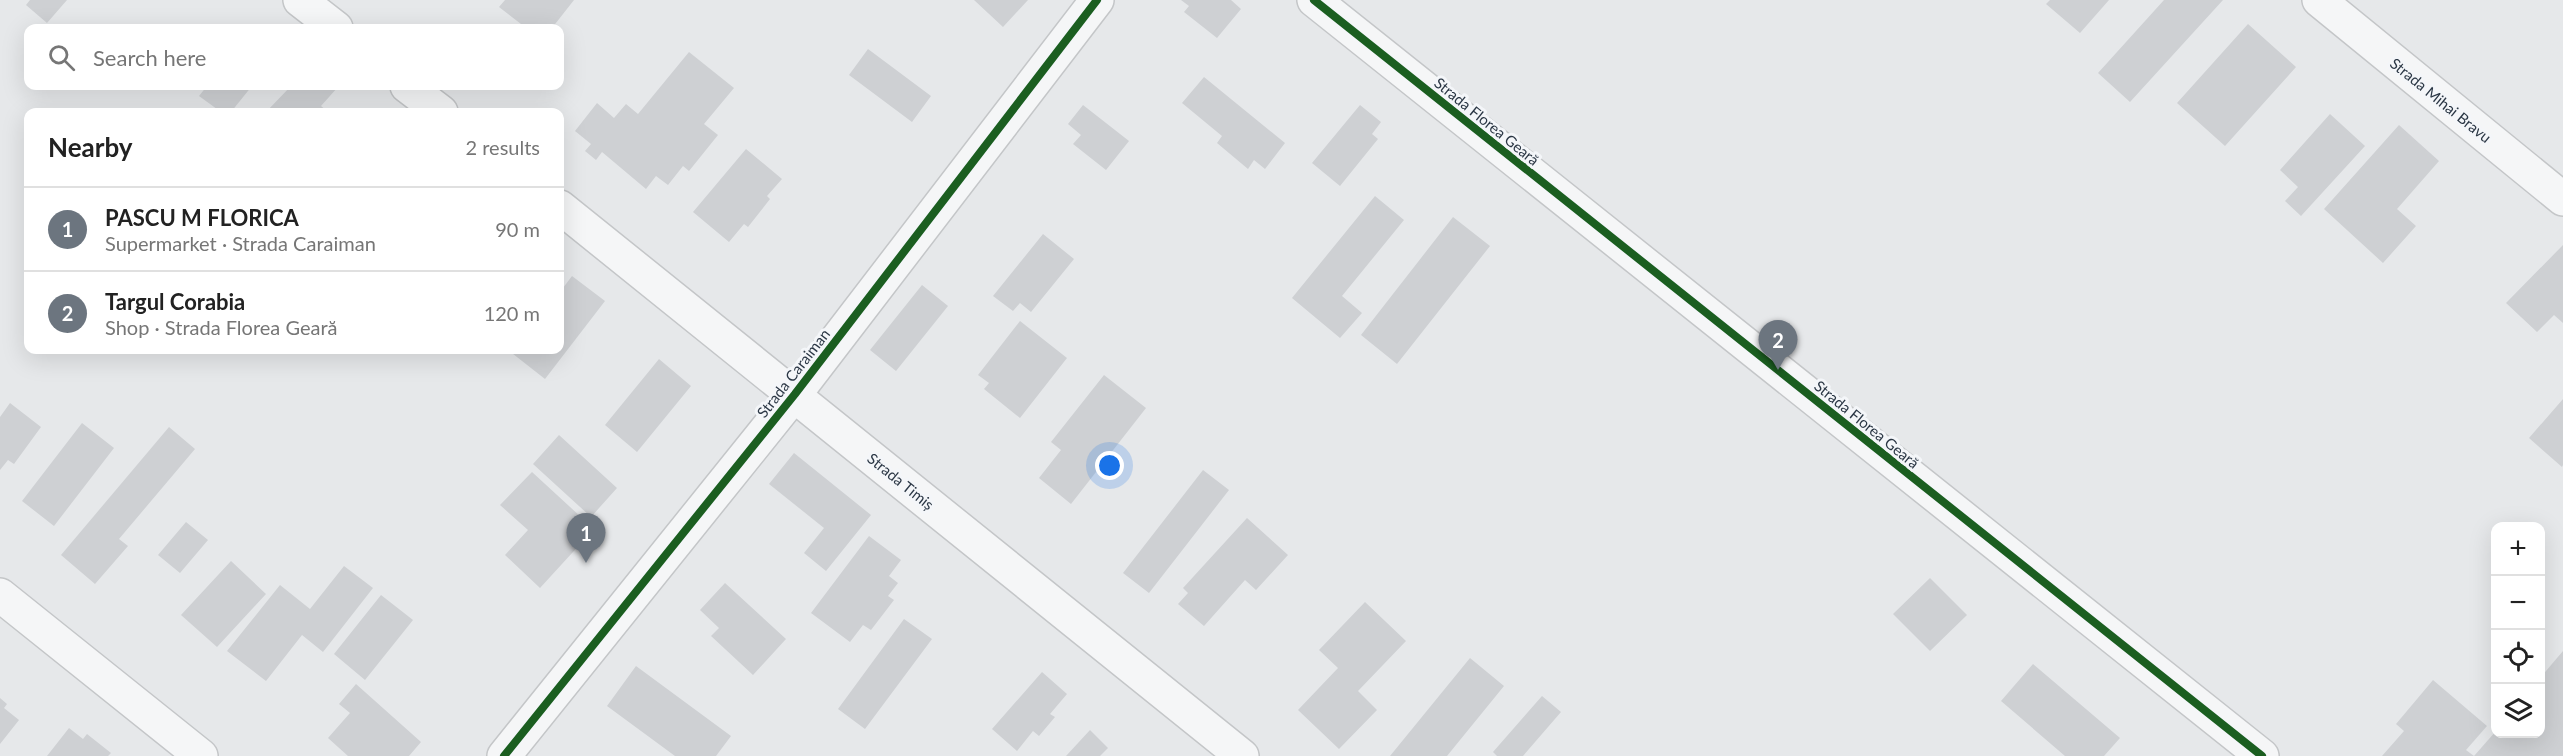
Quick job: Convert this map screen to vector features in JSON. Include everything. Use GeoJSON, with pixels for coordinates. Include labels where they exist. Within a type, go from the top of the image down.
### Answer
{"type":"FeatureCollection","features":[{"type":"Feature","properties":{"kind":"street"},"geometry":{"type":"LineString","coordinates":[[300,0],[331,24]]}},
{"type":"Feature","properties":{"kind":"street","name":"Strada Caraiman"},"geometry":{"type":"LineString","coordinates":[[504,756],[795,394],[1097,0]]}},
{"type":"Feature","properties":{"kind":"street","name":"Strada Florea Geară"},"geometry":{"type":"LineString","coordinates":[[1314,0],[2262,756]]}},
{"type":"Feature","properties":{"kind":"street","name":"Strada Mihai Bravu"},"geometry":{"type":"LineString","coordinates":[[2319,0],[2563,199]]}},
{"type":"Feature","properties":{"kind":"street"},"geometry":{"type":"LineString","coordinates":[[412,90],[436,108]]}},
{"type":"Feature","properties":{"kind":"street","name":"Strada Timiș"},"geometry":{"type":"LineString","coordinates":[[564,210],[1242,756]]}},
{"type":"Feature","properties":{"kind":"street"},"geometry":{"type":"LineString","coordinates":[[0,595],[201,756]]}},
{"type":"Feature","properties":{"kind":"building"},"geometry":{"type":"Polygon","coordinates":[[[30,0],[67,0],[47,23],[26,5],[30,0]]]}},
{"type":"Feature","properties":{"kind":"building"},"geometry":{"type":"Polygon","coordinates":[[[505,0],[574,0],[555,24],[521,24],[499,7],[505,0]]]}},
{"type":"Feature","properties":{"kind":"building"},"geometry":{"type":"Polygon","coordinates":[[[974,0],[1028,0],[1003,27],[974,0]]]}},
{"type":"Feature","properties":{"kind":"building"},"geometry":{"type":"Polygon","coordinates":[[[1181,0],[1231,0],[1241,9],[1217,38],[1184,12],[1189,6],[1181,0]]]}},
{"type":"Feature","properties":{"kind":"building"},"geometry":{"type":"Polygon","coordinates":[[[2050,0],[2109,0],[2080,33],[2046,4],[2050,0]]]}},
{"type":"Feature","properties":{"kind":"building"},"geometry":{"type":"Polygon","coordinates":[[[2164,0],[2223,0],[2130,102],[2098,73],[2164,0]]]}},
{"type":"Feature","properties":{"kind":"building"},"geometry":{"type":"Polygon","coordinates":[[[2248,24],[2296,67],[2225,146],[2177,103],[2248,24]]]}},
{"type":"Feature","properties":{"kind":"building"},"geometry":{"type":"Polygon","coordinates":[[[868,49],[931,96],[912,122],[849,75],[868,49]]]}},
{"type":"Feature","properties":{"kind":"building"},"geometry":{"type":"Polygon","coordinates":[[[689,52],[734,88],[704,124],[718,135],[689,171],[683,166],[668,185],[656,176],[646,189],[602,152],[596,160],[585,151],[591,144],[575,131],[597,103],[614,118],[626,104],[638,114],[689,52]]]}},
{"type":"Feature","properties":{"kind":"building"},"geometry":{"type":"Polygon","coordinates":[[[1204,77],[1285,143],[1265,169],[1254,160],[1248,169],[1217,143],[1222,136],[1182,103],[1204,77]]]}},
{"type":"Feature","properties":{"kind":"building"},"geometry":{"type":"Polygon","coordinates":[[[204,90],[249,90],[234,108],[216,108],[199,96],[204,90]]]}},
{"type":"Feature","properties":{"kind":"building"},"geometry":{"type":"Polygon","coordinates":[[[287,90],[335,90],[321,106],[323,108],[270,108],[287,90]]]}},
{"type":"Feature","properties":{"kind":"building"},"geometry":{"type":"Polygon","coordinates":[[[1083,105],[1129,141],[1106,170],[1073,144],[1081,135],[1068,124],[1083,105]]]}},
{"type":"Feature","properties":{"kind":"building"},"geometry":{"type":"Polygon","coordinates":[[[1360,105],[1381,122],[1372,134],[1378,139],[1340,186],[1312,163],[1360,105]]]}},
{"type":"Feature","properties":{"kind":"building"},"geometry":{"type":"Polygon","coordinates":[[[2330,114],[2365,146],[2301,216],[2285,201],[2298,187],[2280,170],[2330,114]]]}},
{"type":"Feature","properties":{"kind":"building"},"geometry":{"type":"Polygon","coordinates":[[[2399,125],[2439,161],[2397,209],[2416,226],[2383,263],[2324,209],[2399,125]]]}},
{"type":"Feature","properties":{"kind":"building"},"geometry":{"type":"Polygon","coordinates":[[[746,149],[782,179],[767,196],[770,199],[748,227],[744,224],[729,242],[693,212],[746,149]]]}},
{"type":"Feature","properties":{"kind":"building"},"geometry":{"type":"Polygon","coordinates":[[[1375,196],[1404,220],[1342,296],[1362,313],[1340,338],[1292,298],[1375,196]]]}},
{"type":"Feature","properties":{"kind":"building"},"geometry":{"type":"Polygon","coordinates":[[[1453,217],[1490,246],[1397,364],[1361,335],[1453,217]]]}},
{"type":"Feature","properties":{"kind":"building"},"geometry":{"type":"Polygon","coordinates":[[[1043,234],[1074,259],[1031,312],[1020,303],[1013,311],[993,296],[1043,234]]]}},
{"type":"Feature","properties":{"kind":"building"},"geometry":{"type":"Polygon","coordinates":[[[2563,245],[2563,323],[2554,315],[2537,332],[2506,303],[2563,245]]]}},
{"type":"Feature","properties":{"kind":"building"},"geometry":{"type":"Polygon","coordinates":[[[572,276],[605,301],[545,379],[513,354],[564,354],[564,287],[572,276]]]}},
{"type":"Feature","properties":{"kind":"building"},"geometry":{"type":"Polygon","coordinates":[[[922,285],[948,306],[896,371],[870,350],[922,285]]]}},
{"type":"Feature","properties":{"kind":"building"},"geometry":{"type":"Polygon","coordinates":[[[1020,321],[1067,358],[1020,418],[984,389],[989,383],[978,375],[1020,321]]]}},
{"type":"Feature","properties":{"kind":"building"},"geometry":{"type":"Polygon","coordinates":[[[659,359],[691,386],[637,452],[605,425],[659,359]]]}},
{"type":"Feature","properties":{"kind":"building"},"geometry":{"type":"Polygon","coordinates":[[[1104,375],[1146,408],[1071,504],[1039,478],[1061,450],[1051,442],[1104,375]]]}},
{"type":"Feature","properties":{"kind":"building"},"geometry":{"type":"Polygon","coordinates":[[[2563,399],[2563,465],[2562,467],[2529,438],[2563,399]]]}},
{"type":"Feature","properties":{"kind":"building"},"geometry":{"type":"Polygon","coordinates":[[[10,403],[41,427],[14,464],[8,460],[0,470],[0,417],[10,403]]]}},
{"type":"Feature","properties":{"kind":"building"},"geometry":{"type":"Polygon","coordinates":[[[82,423],[114,448],[54,526],[22,501],[82,423]]]}},
{"type":"Feature","properties":{"kind":"building"},"geometry":{"type":"Polygon","coordinates":[[[169,427],[195,449],[119,539],[128,546],[95,584],[61,555],[169,427]]]}},
{"type":"Feature","properties":{"kind":"building"},"geometry":{"type":"Polygon","coordinates":[[[559,435],[617,488],[591,517],[533,464],[559,435]]]}},
{"type":"Feature","properties":{"kind":"building"},"geometry":{"type":"Polygon","coordinates":[[[794,453],[871,515],[826,571],[804,553],[824,528],[769,484],[794,453]]]}},
{"type":"Feature","properties":{"kind":"building"},"geometry":{"type":"Polygon","coordinates":[[[1203,470],[1229,490],[1149,593],[1123,573],[1203,470]]]}},
{"type":"Feature","properties":{"kind":"building"},"geometry":{"type":"Polygon","coordinates":[[[532,472],[594,529],[540,588],[505,555],[528,530],[500,505],[532,472]]]}},
{"type":"Feature","properties":{"kind":"building"},"geometry":{"type":"Polygon","coordinates":[[[1247,518],[1288,555],[1256,590],[1245,580],[1204,626],[1178,604],[1188,593],[1183,588],[1247,518]]]}},
{"type":"Feature","properties":{"kind":"building"},"geometry":{"type":"Polygon","coordinates":[[[186,522],[208,540],[180,573],[158,555],[186,522]]]}},
{"type":"Feature","properties":{"kind":"building"},"geometry":{"type":"Polygon","coordinates":[[[869,536],[901,560],[889,576],[898,583],[888,596],[894,600],[871,630],[863,625],[850,642],[811,613],[869,536]]]}},
{"type":"Feature","properties":{"kind":"building"},"geometry":{"type":"Polygon","coordinates":[[[231,561],[266,594],[217,647],[181,615],[231,561]]]}},
{"type":"Feature","properties":{"kind":"building"},"geometry":{"type":"Polygon","coordinates":[[[344,566],[373,588],[323,652],[302,635],[266,681],[227,651],[280,585],[310,609],[344,566]]]}},
{"type":"Feature","properties":{"kind":"building"},"geometry":{"type":"Polygon","coordinates":[[[1930,578],[1967,615],[1930,651],[1893,614],[1930,578]]]}},
{"type":"Feature","properties":{"kind":"building"},"geometry":{"type":"Polygon","coordinates":[[[725,583],[786,639],[753,675],[711,636],[719,628],[700,610],[725,583]]]}},
{"type":"Feature","properties":{"kind":"building"},"geometry":{"type":"Polygon","coordinates":[[[381,595],[413,620],[365,680],[334,654],[381,595]]]}},
{"type":"Feature","properties":{"kind":"building"},"geometry":{"type":"Polygon","coordinates":[[[1365,602],[1406,641],[1358,691],[1377,710],[1339,749],[1298,710],[1338,668],[1319,650],[1365,602]]]}},
{"type":"Feature","properties":{"kind":"building"},"geometry":{"type":"Polygon","coordinates":[[[904,619],[932,639],[865,729],[838,709],[904,619]]]}},
{"type":"Feature","properties":{"kind":"building"},"geometry":{"type":"Polygon","coordinates":[[[2563,651],[2563,756],[2474,756],[2491,737],[2545,738],[2545,672],[2563,651]]]}},
{"type":"Feature","properties":{"kind":"building"},"geometry":{"type":"Polygon","coordinates":[[[1470,658],[1504,686],[1447,756],[1390,756],[1470,658]]]}},
{"type":"Feature","properties":{"kind":"building"},"geometry":{"type":"Polygon","coordinates":[[[2033,664],[2120,738],[2104,756],[2065,756],[2001,701],[2033,664]]]}},
{"type":"Feature","properties":{"kind":"building"},"geometry":{"type":"Polygon","coordinates":[[[636,666],[731,736],[716,756],[675,756],[607,706],[636,666]]]}},
{"type":"Feature","properties":{"kind":"building"},"geometry":{"type":"Polygon","coordinates":[[[1042,672],[1067,694],[1050,714],[1055,717],[1039,736],[1033,731],[1017,751],[992,729],[1042,672]]]}},
{"type":"Feature","properties":{"kind":"building"},"geometry":{"type":"Polygon","coordinates":[[[2433,680],[2487,726],[2466,750],[2474,756],[2382,756],[2404,731],[2396,724],[2433,680]]]}},
{"type":"Feature","properties":{"kind":"building"},"geometry":{"type":"Polygon","coordinates":[[[356,684],[421,742],[409,756],[348,756],[328,738],[350,713],[339,704],[356,684]]]}},
{"type":"Feature","properties":{"kind":"building"},"geometry":{"type":"Polygon","coordinates":[[[1542,696],[1561,712],[1523,756],[1497,756],[1493,752],[1542,696]]]}},
{"type":"Feature","properties":{"kind":"building"},"geometry":{"type":"Polygon","coordinates":[[[0,698],[7,704],[4,708],[19,720],[0,744],[0,698]]]}},
{"type":"Feature","properties":{"kind":"building"},"geometry":{"type":"Polygon","coordinates":[[[69,728],[83,739],[87,734],[111,753],[108,756],[47,756],[69,728]]]}},
{"type":"Feature","properties":{"kind":"building"},"geometry":{"type":"Polygon","coordinates":[[[1090,730],[1108,748],[1100,756],[1066,756],[1090,730]]]}},
{"type":"Feature","properties":{"kind":"cycle path"},"geometry":{"type":"LineString","coordinates":[[504,756],[795,394],[1097,0]]}},
{"type":"Feature","properties":{"kind":"cycle path"},"geometry":{"type":"LineString","coordinates":[[1314,0],[2262,756]]}},
{"type":"Feature","properties":{"kind":"place","name":"Targul Corabia"},"geometry":{"type":"Point","coordinates":[1778,370]}},
{"type":"Feature","properties":{"kind":"place","name":"PASCU M FLORICA"},"geometry":{"type":"Point","coordinates":[586,563]}}]}
